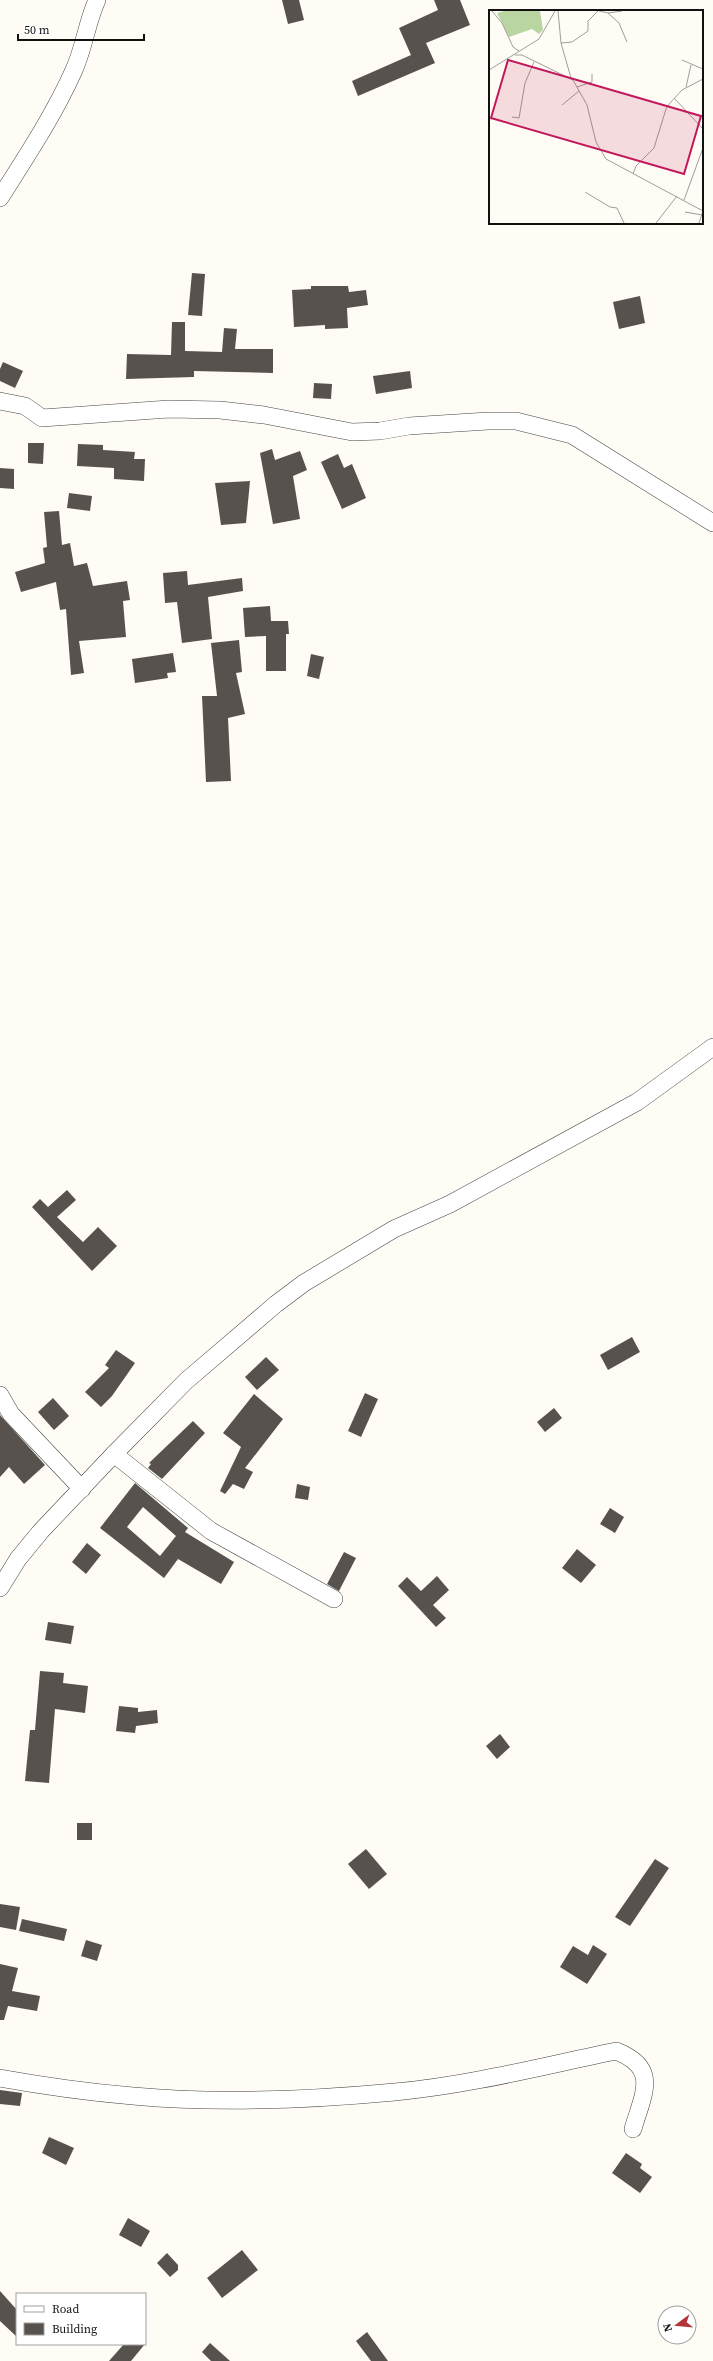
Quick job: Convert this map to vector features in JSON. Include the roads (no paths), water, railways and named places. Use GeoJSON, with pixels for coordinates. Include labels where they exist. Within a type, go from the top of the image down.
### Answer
{"type":"FeatureCollection","features":[{"type":"Feature","properties":{"kind":"street"},"geometry":{"type":"LineString","coordinates":[[0,198],[38,136],[74,71],[84,46],[97,0]]}},
{"type":"Feature","properties":{"kind":"street"},"geometry":{"type":"LineString","coordinates":[[0,401],[25,406],[42,418],[169,409],[220,410],[264,415],[352,432],[488,421],[516,422],[572,435],[713,523]]}},
{"type":"Feature","properties":{"kind":"street"},"geometry":{"type":"LineString","coordinates":[[0,1588],[18,1559],[41,1531],[186,1381],[250,1324],[304,1284],[394,1230],[450,1204],[637,1102],[713,1047]]}},
{"type":"Feature","properties":{"kind":"street"},"geometry":{"type":"LineString","coordinates":[[0,1395],[11,1414],[82,1489]]}},
{"type":"Feature","properties":{"kind":"street"},"geometry":{"type":"LineString","coordinates":[[114,1454],[211,1531],[334,1599]]}},
{"type":"Feature","properties":{"kind":"street"},"geometry":{"type":"LineString","coordinates":[[0,2078],[133,2096],[199,2100],[290,2098],[396,2092],[456,2083],[616,2051],[632,2057],[644,2070],[646,2084],[633,2129]]}}]}
